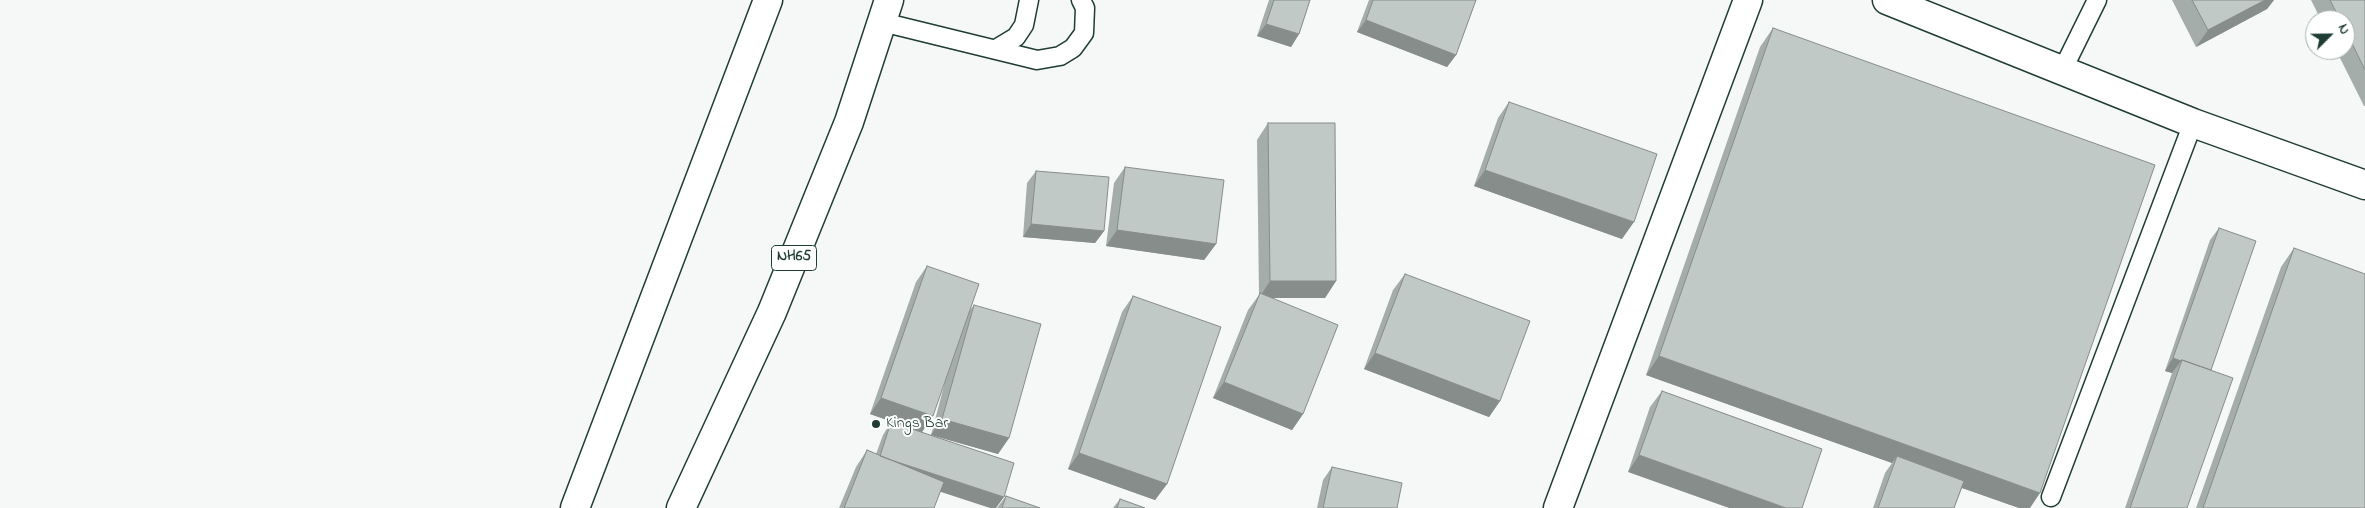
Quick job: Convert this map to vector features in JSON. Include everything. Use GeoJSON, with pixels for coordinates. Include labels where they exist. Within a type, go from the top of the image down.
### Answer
{"type":"FeatureCollection","features":[{"type":"Feature","properties":{"kind":"main road"},"geometry":{"type":"LineString","coordinates":[[575,508],[768,0]]}},
{"type":"Feature","properties":{"kind":"main road"},"geometry":{"type":"LineString","coordinates":[[1558,508],[1748,0]]}},
{"type":"Feature","properties":{"kind":"main road"},"geometry":{"type":"LineString","coordinates":[[1887,0],[2193,124],[2365,185]]}},
{"type":"Feature","properties":{"kind":"main road","name":"NH65"},"geometry":{"type":"LineString","coordinates":[[681,508],[772,312],[849,122],[885,11]]}},
{"type":"Feature","properties":{"kind":"lane"},"geometry":{"type":"LineString","coordinates":[[996,49],[1016,37],[1024,25],[1028,0]]}},
{"type":"Feature","properties":{"kind":"lane"},"geometry":{"type":"LineString","coordinates":[[885,11],[996,49],[1037,60],[1060,56],[1073,48],[1084,33],[1085,8],[1081,0]]}},
{"type":"Feature","properties":{"kind":"lane"},"geometry":{"type":"LineString","coordinates":[[2062,71],[2097,0]]}},
{"type":"Feature","properties":{"kind":"lane"},"geometry":{"type":"LineString","coordinates":[[2051,497],[2193,124]]}},
{"type":"Feature","properties":{"kind":"building"},"geometry":{"type":"Polygon","coordinates":[[[1274,0],[1310,0],[1299,34],[1266,24],[1274,0]]]}},
{"type":"Feature","properties":{"kind":"building"},"geometry":{"type":"Polygon","coordinates":[[[1373,0],[1476,0],[1456,55],[1366,20],[1373,0]]]}},
{"type":"Feature","properties":{"kind":"building"},"geometry":{"type":"Polygon","coordinates":[[[2192,0],[2265,0],[2208,30],[2192,0]]]}},
{"type":"Feature","properties":{"kind":"building"},"geometry":{"type":"Polygon","coordinates":[[[2330,0],[2365,0],[2365,70],[2355,50],[2355,10],[2335,10],[2330,0]]]}},
{"type":"Feature","properties":{"kind":"building"},"geometry":{"type":"Polygon","coordinates":[[[1773,28],[2155,165],[2040,493],[1659,356],[1773,28]]]}},
{"type":"Feature","properties":{"kind":"building"},"geometry":{"type":"Polygon","coordinates":[[[1509,102],[1657,154],[1634,222],[1485,170],[1509,102]]]}},
{"type":"Feature","properties":{"kind":"building"},"geometry":{"type":"Polygon","coordinates":[[[1268,123],[1335,123],[1336,281],[1270,281],[1268,123]]]}},
{"type":"Feature","properties":{"kind":"building"},"geometry":{"type":"Polygon","coordinates":[[[1125,167],[1224,180],[1216,244],[1117,230],[1125,167]]]}},
{"type":"Feature","properties":{"kind":"building"},"geometry":{"type":"Polygon","coordinates":[[[1036,171],[1109,177],[1104,231],[1031,224],[1036,171]]]}},
{"type":"Feature","properties":{"kind":"building"},"geometry":{"type":"Polygon","coordinates":[[[2219,228],[2256,241],[2211,370],[2173,358],[2219,228]]]}},
{"type":"Feature","properties":{"kind":"building"},"geometry":{"type":"Polygon","coordinates":[[[2294,248],[2365,274],[2365,508],[2203,508],[2294,248]]]}},
{"type":"Feature","properties":{"kind":"building"},"geometry":{"type":"Polygon","coordinates":[[[927,266],[979,284],[933,416],[881,398],[927,266]]]}},
{"type":"Feature","properties":{"kind":"building"},"geometry":{"type":"Polygon","coordinates":[[[1405,274],[1530,321],[1500,401],[1375,353],[1405,274]]]}},
{"type":"Feature","properties":{"kind":"building"},"geometry":{"type":"Polygon","coordinates":[[[1260,293],[1338,325],[1303,414],[1224,382],[1260,293]]]}},
{"type":"Feature","properties":{"kind":"building"},"geometry":{"type":"Polygon","coordinates":[[[1133,296],[1221,327],[1167,484],[1079,453],[1133,296]]]}},
{"type":"Feature","properties":{"kind":"building"},"geometry":{"type":"Polygon","coordinates":[[[974,305],[1041,324],[1009,438],[942,419],[974,305]]]}},
{"type":"Feature","properties":{"kind":"building"},"geometry":{"type":"Polygon","coordinates":[[[2182,360],[2233,378],[2187,508],[2130,508],[2182,360]]]}},
{"type":"Feature","properties":{"kind":"building"},"geometry":{"type":"Polygon","coordinates":[[[1662,391],[1822,449],[1802,508],[1786,508],[1639,455],[1662,391]]]}},
{"type":"Feature","properties":{"kind":"building"},"geometry":{"type":"Polygon","coordinates":[[[891,422],[1014,463],[1004,497],[880,456],[891,422]]]}},
{"type":"Feature","properties":{"kind":"building"},"geometry":{"type":"Polygon","coordinates":[[[867,450],[944,482],[934,508],[844,508],[867,450]]]}},
{"type":"Feature","properties":{"kind":"building"},"geometry":{"type":"Polygon","coordinates":[[[1897,456],[1964,481],[1954,508],[1878,508],[1897,456]]]}},
{"type":"Feature","properties":{"kind":"building"},"geometry":{"type":"Polygon","coordinates":[[[1332,467],[1402,483],[1397,508],[1323,508],[1332,467]]]}},
{"type":"Feature","properties":{"kind":"building"},"geometry":{"type":"Polygon","coordinates":[[[1006,496],[1040,508],[1002,508],[1006,496]]]}},
{"type":"Feature","properties":{"kind":"building"},"geometry":{"type":"Polygon","coordinates":[[[1120,499],[1145,508],[1117,508],[1120,499]]]}},
{"type":"Feature","properties":{"kind":"place","name":"Kings Bar"},"geometry":{"type":"Point","coordinates":[876,424]}}]}
